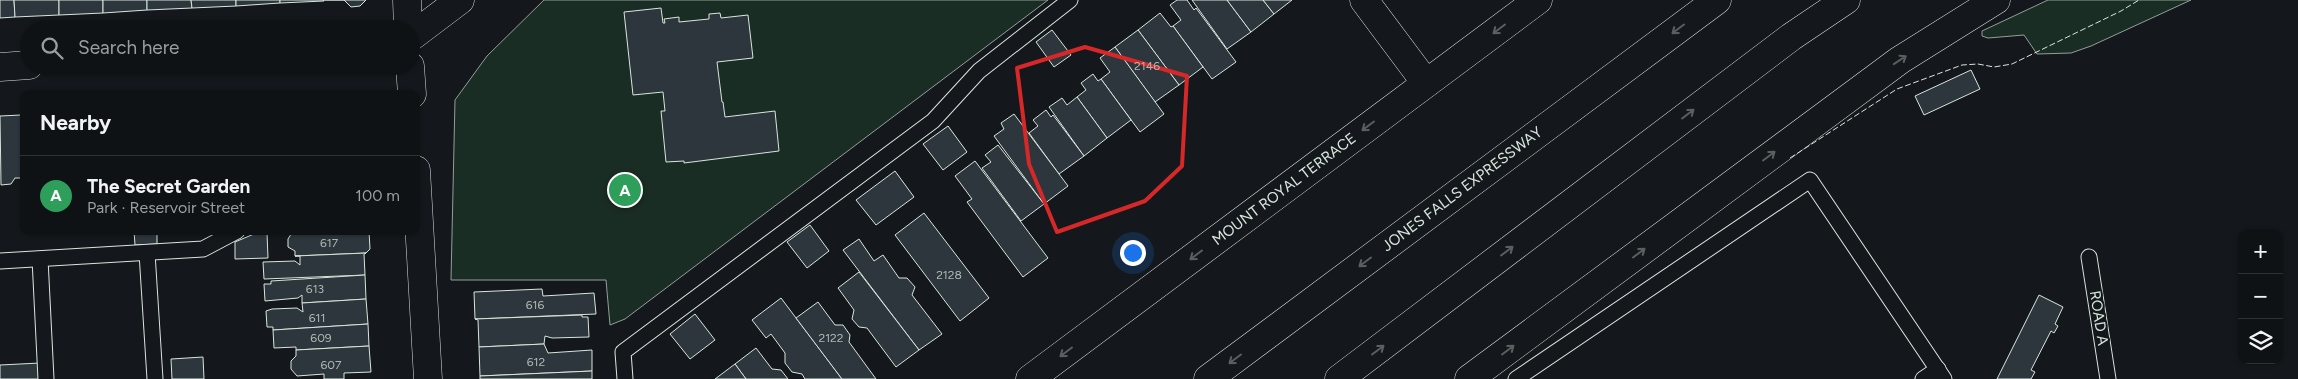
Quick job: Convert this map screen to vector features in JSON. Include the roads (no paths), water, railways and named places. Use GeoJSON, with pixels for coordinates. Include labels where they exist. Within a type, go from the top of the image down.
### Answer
{"type":"FeatureCollection","features":[{"type":"Feature","properties":{"kind":"main road"},"geometry":{"type":"LineString","coordinates":[[407,0],[408,20]]}},
{"type":"Feature","properties":{"kind":"main road"},"geometry":{"type":"LineString","coordinates":[[420,30],[460,0]]}},
{"type":"Feature","properties":{"kind":"main road"},"geometry":{"type":"LineString","coordinates":[[1364,0],[1426,83]]}},
{"type":"Feature","properties":{"kind":"main road","name":"MOUNT ROYAL TERRACE"},"geometry":{"type":"LineString","coordinates":[[1030,379],[1538,0]]}},
{"type":"Feature","properties":{"kind":"main road","name":"JONES FALLS EXPRESSWAY"},"geometry":{"type":"LineString","coordinates":[[1208,379],[1717,0]]}},
{"type":"Feature","properties":{"kind":"main road"},"geometry":{"type":"LineString","coordinates":[[1339,379],[1791,37],[1846,0]]}},
{"type":"Feature","properties":{"kind":"main road"},"geometry":{"type":"LineString","coordinates":[[1469,379],[1900,60],[1996,0]]}},
{"type":"Feature","properties":{"kind":"main road"},"geometry":{"type":"LineString","coordinates":[[0,67],[20,66]]}},
{"type":"Feature","properties":{"kind":"main road"},"geometry":{"type":"LineString","coordinates":[[411,75],[412,90]]}},
{"type":"Feature","properties":{"kind":"main road"},"geometry":{"type":"LineString","coordinates":[[420,235],[428,379]]}},
{"type":"Feature","properties":{"kind":"lane"},"geometry":{"type":"LineString","coordinates":[[625,379],[623,352],[934,121],[979,71],[1070,0]]}},
{"type":"Feature","properties":{"kind":"lane"},"geometry":{"type":"LineString","coordinates":[[1516,379],[1810,180],[1941,374],[1923,379]]}},
{"type":"Feature","properties":{"kind":"lane"},"geometry":{"type":"LineString","coordinates":[[0,261],[203,250],[230,235]]}},
{"type":"Feature","properties":{"kind":"lane"},"geometry":{"type":"LineString","coordinates":[[147,252],[155,379]]}},
{"type":"Feature","properties":{"kind":"lane","name":"ROAD A"},"geometry":{"type":"LineString","coordinates":[[2089,257],[2108,379]]}},
{"type":"Feature","properties":{"kind":"lane"},"geometry":{"type":"LineString","coordinates":[[40,259],[46,379]]}},
{"type":"Feature","properties":{"kind":"place","name":"The Secret Garden"},"geometry":{"type":"Point","coordinates":[625,190]}}]}
